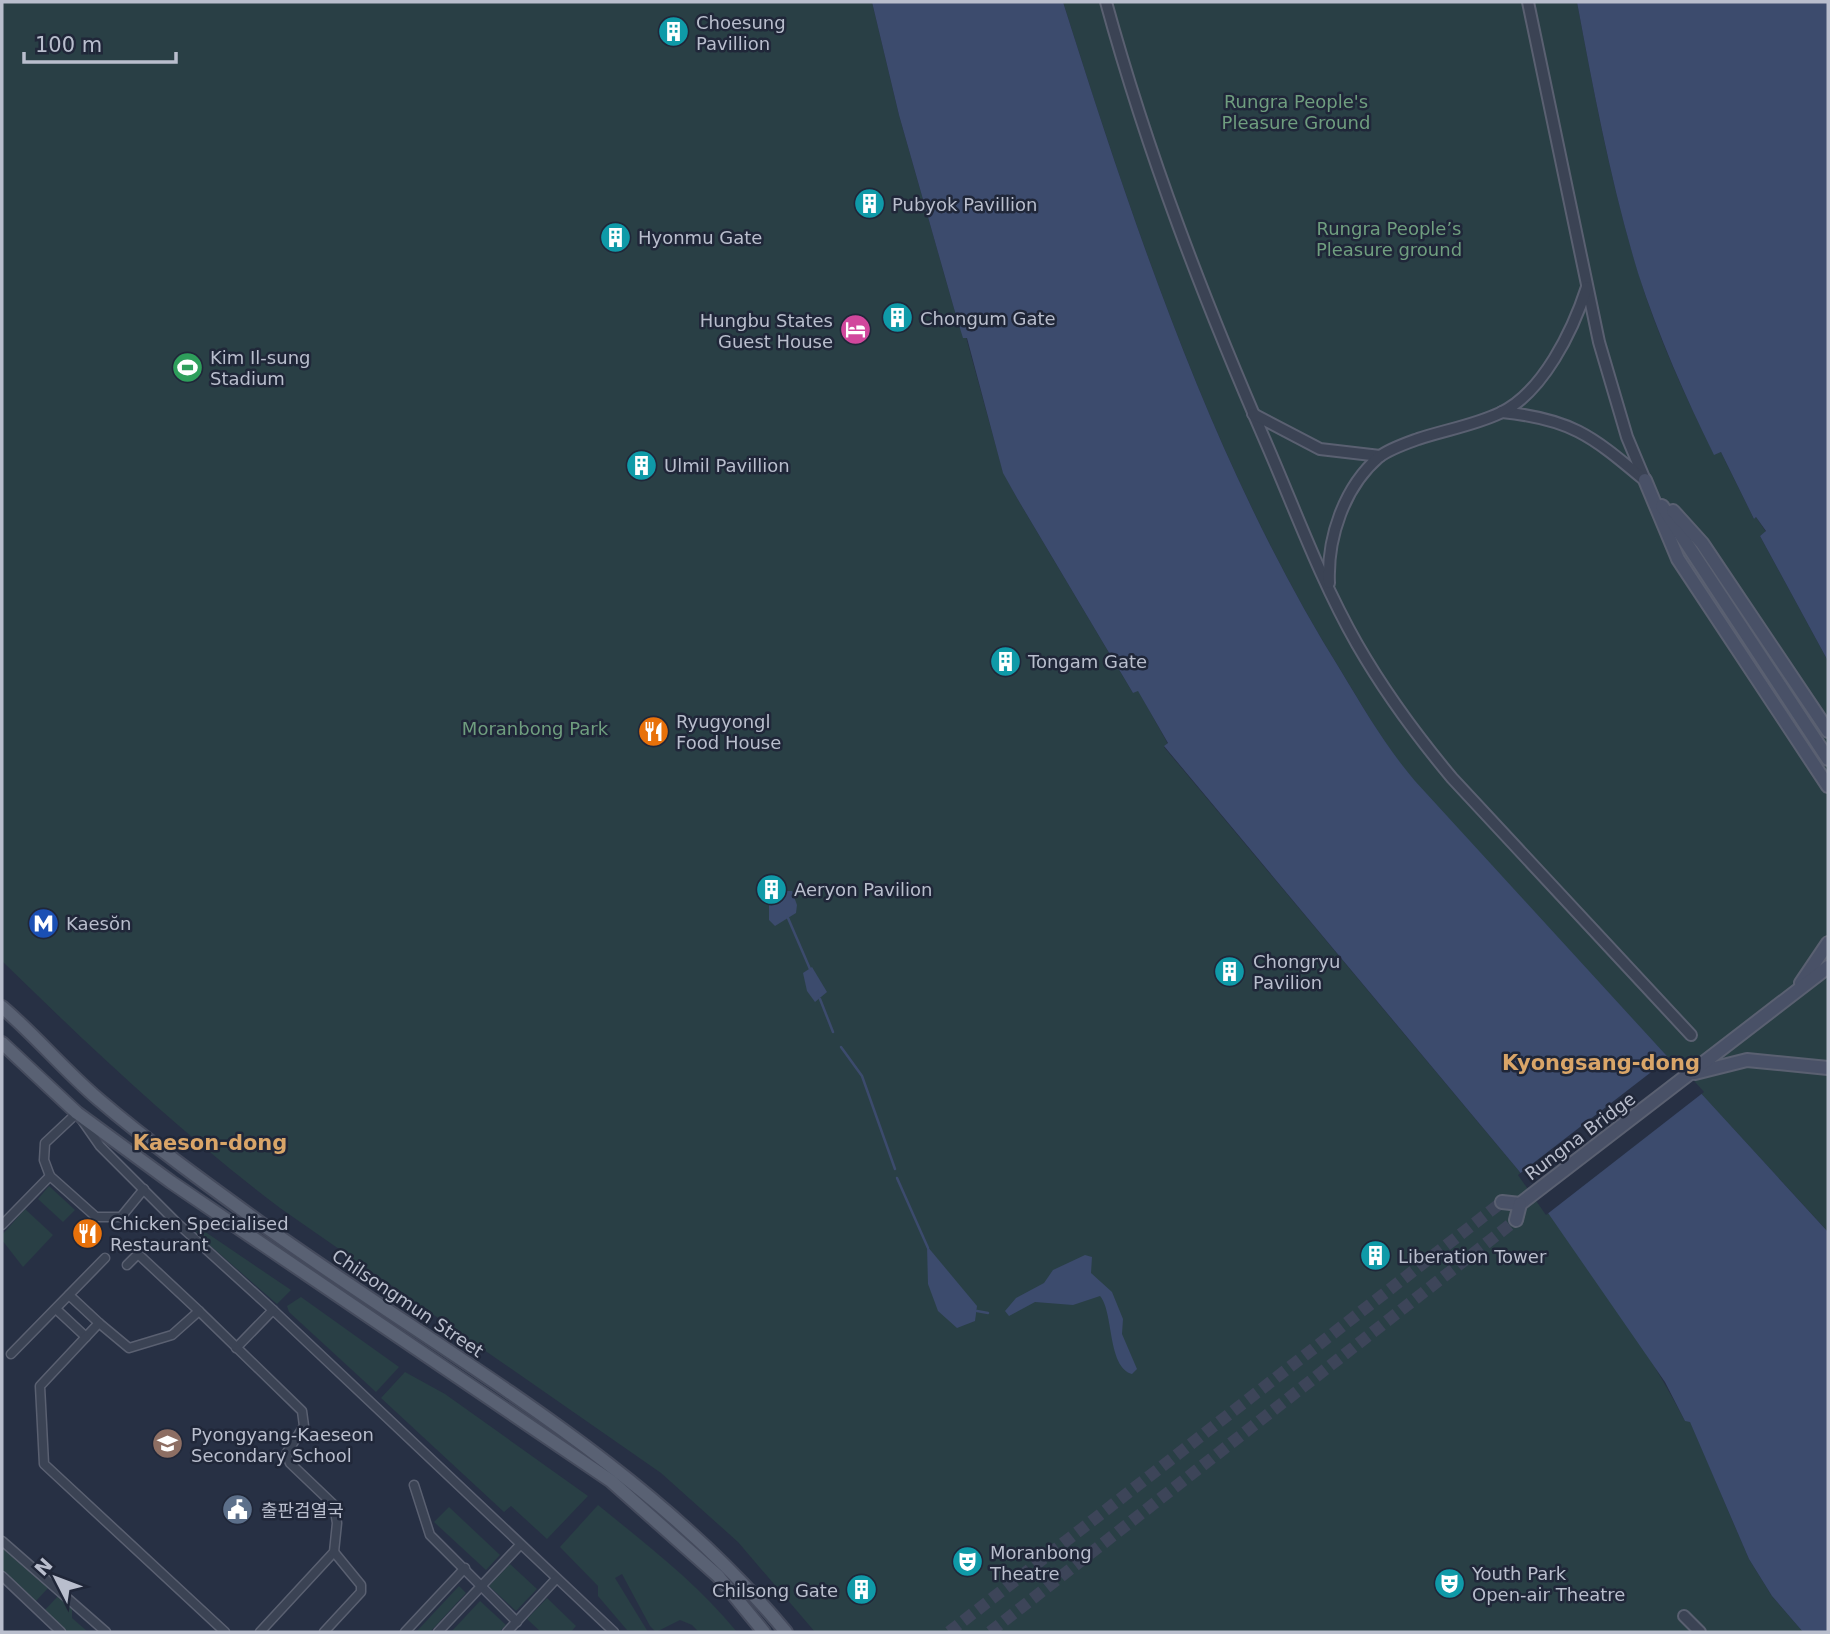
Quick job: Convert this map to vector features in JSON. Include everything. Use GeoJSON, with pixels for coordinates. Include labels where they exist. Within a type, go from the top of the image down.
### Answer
{"type":"FeatureCollection","features":[{"type":"Feature","properties":{"kind":"main road"},"geometry":{"type":"LineString","coordinates":[[1645,480],[1702,543],[1828,731]]}},
{"type":"Feature","properties":{"kind":"main road"},"geometry":{"type":"LineString","coordinates":[[1645,480],[1678,559],[1828,786]]}},
{"type":"Feature","properties":{"kind":"main road"},"geometry":{"type":"LineString","coordinates":[[1645,480],[1828,759]]}},
{"type":"Feature","properties":{"kind":"main road"},"geometry":{"type":"LineString","coordinates":[[1794,993],[1828,943]]}},
{"type":"Feature","properties":{"kind":"main road","name":"Rungna Bridge"},"geometry":{"type":"LineString","coordinates":[[1520,1204],[1828,967]]}},
{"type":"Feature","properties":{"kind":"main road","name":"Chilsongmun Street"},"geometry":{"type":"LineString","coordinates":[[2,1008],[95,1097],[167,1154],[270,1230],[619,1470],[729,1567],[786,1632]]}},
{"type":"Feature","properties":{"kind":"main road","name":"Chilsongmun Street"},"geometry":{"type":"LineString","coordinates":[[2,1043],[77,1113],[171,1182],[611,1481],[710,1568],[745,1606],[764,1632]]}},
{"type":"Feature","properties":{"kind":"main road"},"geometry":{"type":"LineString","coordinates":[[1688,1076],[1747,1060],[1828,1068]]}},
{"type":"Feature","properties":{"kind":"main road"},"geometry":{"type":"LineString","coordinates":[[1503,1202],[1520,1204],[1516,1220]]}},
{"type":"Feature","properties":{"kind":"street"},"geometry":{"type":"LineString","coordinates":[[1106,2],[1154,163],[1204,298],[1329,589],[1356,643],[1422,741],[1691,1035]]}},
{"type":"Feature","properties":{"kind":"street"},"geometry":{"type":"LineString","coordinates":[[1528,2],[1588,287],[1614,394],[1645,480]]}},
{"type":"Feature","properties":{"kind":"street"},"geometry":{"type":"LineString","coordinates":[[1329,589],[1328,562],[1339,517],[1361,478],[1380,456],[1416,440],[1502,412],[1526,392],[1552,363],[1577,317],[1588,287]]}},
{"type":"Feature","properties":{"kind":"street"},"geometry":{"type":"LineString","coordinates":[[1502,412],[1548,418],[1579,430],[1645,480]]}},
{"type":"Feature","properties":{"kind":"street"},"geometry":{"type":"LineString","coordinates":[[1253,414],[1320,449],[1380,456]]}},
{"type":"Feature","properties":{"kind":"street"},"geometry":{"type":"LineString","coordinates":[[144,1189],[121,1217],[96,1217],[50,1176],[44,1160],[45,1143],[77,1113],[100,1146],[144,1189],[176,1222],[273,1310],[610,1630]]}},
{"type":"Feature","properties":{"kind":"street"},"geometry":{"type":"LineString","coordinates":[[2,1225],[50,1176]]}},
{"type":"Feature","properties":{"kind":"street"},"geometry":{"type":"LineString","coordinates":[[127,1265],[138,1254],[306,1418],[304,1426],[286,1454],[290,1463],[334,1505],[337,1523],[334,1552],[260,1632]]}},
{"type":"Feature","properties":{"kind":"street"},"geometry":{"type":"LineString","coordinates":[[11,1354],[105,1258]]}},
{"type":"Feature","properties":{"kind":"street"},"geometry":{"type":"LineString","coordinates":[[69,1295],[129,1348],[172,1335],[199,1311]]}},
{"type":"Feature","properties":{"kind":"street"},"geometry":{"type":"LineString","coordinates":[[56,1309],[86,1337]]}},
{"type":"Feature","properties":{"kind":"street"},"geometry":{"type":"LineString","coordinates":[[236,1348],[273,1310]]}},
{"type":"Feature","properties":{"kind":"street"},"geometry":{"type":"LineString","coordinates":[[99,1323],[40,1386],[44,1464],[225,1632]]}},
{"type":"Feature","properties":{"kind":"street"},"geometry":{"type":"LineString","coordinates":[[414,1485],[430,1535],[517,1622]]}},
{"type":"Feature","properties":{"kind":"street"},"geometry":{"type":"LineString","coordinates":[[2,1541],[106,1632]]}},
{"type":"Feature","properties":{"kind":"street"},"geometry":{"type":"LineString","coordinates":[[438,1632],[520,1545]]}},
{"type":"Feature","properties":{"kind":"street"},"geometry":{"type":"LineString","coordinates":[[324,1632],[361,1592],[361,1584],[334,1552]]}},
{"type":"Feature","properties":{"kind":"street"},"geometry":{"type":"LineString","coordinates":[[405,1632],[465,1568]]}},
{"type":"Feature","properties":{"kind":"street"},"geometry":{"type":"LineString","coordinates":[[2,1576],[61,1632]]}},
{"type":"Feature","properties":{"kind":"street"},"geometry":{"type":"LineString","coordinates":[[507,1632],[556,1579]]}},
{"type":"Feature","properties":{"kind":"street"},"geometry":{"type":"LineString","coordinates":[[1684,1616],[1700,1632]]}},
{"type":"Feature","properties":{"kind":"green space","name":"Moranbong Park"},"geometry":{"type":"Polygon","coordinates":[[[2,2],[872,2],[899,115],[957,319],[966,337],[1003,472],[1017,498],[1133,693],[1138,690],[1168,744],[1164,747],[1519,1171],[1606,1293],[1648,1356],[1685,1421],[1690,1421],[1749,1559],[1772,1596],[1803,1632],[815,1632],[738,1542],[661,1473],[280,1208],[207,1150],[137,1089],[2,961],[2,2]]]}},
{"type":"Feature","properties":{"kind":"green space","name":"Rungra People’s Pleasure ground"},"geometry":{"type":"Polygon","coordinates":[[[1063,2],[1577,2],[1611,172],[1628,239],[1654,319],[1682,388],[1714,454],[1721,452],[1754,519],[1756,517],[1766,532],[1760,536],[1828,661],[1828,1232],[1414,781],[1367,714],[1296,594],[1254,513],[1216,430],[1149,260],[1063,2]]]}},
{"type":"Feature","properties":{"kind":"green space"},"geometry":{"type":"Polygon","coordinates":[[[49,1186],[75,1210],[63,1222],[38,1199],[49,1186]]]}},
{"type":"Feature","properties":{"kind":"green space"},"geometry":{"type":"Polygon","coordinates":[[[25,1209],[53,1235],[23,1267],[2,1240],[2,1235],[25,1209]]]}},
{"type":"Feature","properties":{"kind":"green space"},"geometry":{"type":"Polygon","coordinates":[[[190,1222],[291,1290],[277,1304],[197,1234],[190,1222]]]}},
{"type":"Feature","properties":{"kind":"green space"},"geometry":{"type":"Polygon","coordinates":[[[301,1297],[399,1367],[376,1392],[289,1312],[287,1306],[301,1297]]]}},
{"type":"Feature","properties":{"kind":"green space"},"geometry":{"type":"Polygon","coordinates":[[[405,1372],[445,1394],[588,1496],[547,1539],[511,1506],[504,1512],[381,1398],[405,1372]]]}},
{"type":"Feature","properties":{"kind":"green space"},"geometry":{"type":"Polygon","coordinates":[[[598,1505],[688,1581],[737,1632],[699,1632],[692,1625],[680,1620],[656,1632],[650,1626],[622,1574],[615,1578],[648,1632],[627,1630],[598,1596],[598,1586],[560,1547],[598,1505]]]}},
{"type":"Feature","properties":{"kind":"green space"},"geometry":{"type":"Polygon","coordinates":[[[449,1507],[500,1555],[486,1570],[434,1522],[449,1507]]]}},
{"type":"Feature","properties":{"kind":"green space"},"geometry":{"type":"Polygon","coordinates":[[[2,1544],[49,1587],[35,1602],[2,1572],[2,1544]]]}},
{"type":"Feature","properties":{"kind":"green space"},"geometry":{"type":"Polygon","coordinates":[[[510,1564],[537,1589],[516,1611],[489,1586],[510,1564]]]}},
{"type":"Feature","properties":{"kind":"green space"},"geometry":{"type":"Polygon","coordinates":[[[459,1586],[466,1593],[430,1632],[416,1632],[459,1586]]]}},
{"type":"Feature","properties":{"kind":"green space"},"geometry":{"type":"Polygon","coordinates":[[[58,1596],[72,1607],[72,1618],[88,1632],[66,1632],[44,1611],[58,1596]]]}},
{"type":"Feature","properties":{"kind":"green space"},"geometry":{"type":"Polygon","coordinates":[[[547,1598],[576,1626],[571,1632],[541,1632],[527,1619],[547,1598]]]}},
{"type":"Feature","properties":{"kind":"green space"},"geometry":{"type":"Polygon","coordinates":[[[480,1601],[506,1625],[499,1632],[451,1632],[480,1601]]]}},
{"type":"Feature","properties":{"kind":"water"},"geometry":{"type":"Polygon","coordinates":[[[872,2],[1063,2],[1149,260],[1216,430],[1254,513],[1296,594],[1367,714],[1415,781],[1828,1232],[1828,1632],[1803,1632],[1772,1596],[1749,1559],[1690,1422],[1685,1421],[1665,1382],[1519,1171],[1164,746],[1168,743],[1138,691],[1133,693],[1017,498],[1003,473],[967,338],[963,338],[957,319],[899,115],[872,2]]]}},
{"type":"Feature","properties":{"kind":"water"},"geometry":{"type":"Polygon","coordinates":[[[1577,2],[1828,2],[1828,661],[1760,536],[1766,531],[1756,517],[1754,519],[1721,452],[1714,455],[1682,388],[1654,319],[1619,206],[1577,2]]]}},
{"type":"Feature","properties":{"kind":"water"},"geometry":{"type":"Polygon","coordinates":[[[783,891],[792,891],[797,905],[796,913],[775,926],[769,920],[769,900],[783,891]]]}},
{"type":"Feature","properties":{"kind":"water"},"geometry":{"type":"Polygon","coordinates":[[[812,967],[827,992],[815,1002],[807,991],[803,973],[812,967]]]}},
{"type":"Feature","properties":{"kind":"water"},"geometry":{"type":"Polygon","coordinates":[[[927,1246],[977,1306],[975,1321],[957,1328],[938,1311],[928,1284],[927,1246]]]}},
{"type":"Feature","properties":{"kind":"water"},"geometry":{"type":"Polygon","coordinates":[[[1085,1255],[1092,1257],[1091,1273],[1112,1292],[1123,1319],[1122,1334],[1137,1369],[1132,1374],[1118,1361],[1100,1296],[1073,1305],[1035,1302],[1009,1316],[1005,1311],[1016,1298],[1044,1283],[1053,1270],[1085,1255]]]}},
{"type":"Feature","properties":{"kind":"pier"},"geometry":{"type":"Polygon","coordinates":[[[1672,1056],[1704,1092],[1546,1215],[1518,1175],[1672,1056]]]}},
{"type":"Feature","properties":{"kind":"waterway"},"geometry":{"type":"LineString","coordinates":[[788,918],[810,969]]}},
{"type":"Feature","properties":{"kind":"waterway"},"geometry":{"type":"LineString","coordinates":[[820,999],[833,1032]]}},
{"type":"Feature","properties":{"kind":"waterway"},"geometry":{"type":"LineString","coordinates":[[841,1047],[862,1076],[895,1169]]}},
{"type":"Feature","properties":{"kind":"waterway"},"geometry":{"type":"LineString","coordinates":[[897,1178],[928,1248]]}},
{"type":"Feature","properties":{"kind":"waterway"},"geometry":{"type":"LineString","coordinates":[[977,1311],[988,1313]]}},
{"type":"Feature","properties":{"kind":"tunnel"},"geometry":{"type":"LineString","coordinates":[[949,1632],[1502,1202]]}},
{"type":"Feature","properties":{"kind":"tunnel"},"geometry":{"type":"LineString","coordinates":[[990,1632],[1516,1220]]}},
{"type":"Feature","properties":{"kind":"place","name":"Choesung Pavillion"},"geometry":{"type":"Point","coordinates":[673,32]}},
{"type":"Feature","properties":{"kind":"place","name":"Pubyok Pavillion"},"geometry":{"type":"Point","coordinates":[869,204]}},
{"type":"Feature","properties":{"kind":"place","name":"Hyonmu Gate"},"geometry":{"type":"Point","coordinates":[615,237]}},
{"type":"Feature","properties":{"kind":"place","name":"Chongum Gate"},"geometry":{"type":"Point","coordinates":[897,318]}},
{"type":"Feature","properties":{"kind":"place","name":"Hungbu States Guest House"},"geometry":{"type":"Point","coordinates":[856,330]}},
{"type":"Feature","properties":{"kind":"place","name":"Kim Il-sung Stadium"},"geometry":{"type":"Point","coordinates":[187,367]}},
{"type":"Feature","properties":{"kind":"place","name":"Ulmil Pavillion"},"geometry":{"type":"Point","coordinates":[641,465]}},
{"type":"Feature","properties":{"kind":"place","name":"Tongam Gate"},"geometry":{"type":"Point","coordinates":[1005,661]}},
{"type":"Feature","properties":{"kind":"place","name":"Ryugyongl Food House"},"geometry":{"type":"Point","coordinates":[653,731]}},
{"type":"Feature","properties":{"kind":"place","name":"Aeryon Pavilion"},"geometry":{"type":"Point","coordinates":[771,889]}},
{"type":"Feature","properties":{"kind":"place","name":"Kaesŏn"},"geometry":{"type":"Point","coordinates":[43,923]}},
{"type":"Feature","properties":{"kind":"place","name":"Chongryu Pavilion"},"geometry":{"type":"Point","coordinates":[1230,971]}},
{"type":"Feature","properties":{"kind":"place","name":"Chicken Specialised Restaurant"},"geometry":{"type":"Point","coordinates":[87,1233]}},
{"type":"Feature","properties":{"kind":"place","name":"Liberation Tower"},"geometry":{"type":"Point","coordinates":[1375,1256]}},
{"type":"Feature","properties":{"kind":"place","name":"Pyongyang-Kaeseon Secondary School"},"geometry":{"type":"Point","coordinates":[168,1444]}},
{"type":"Feature","properties":{"kind":"place","name":"출판검열국"},"geometry":{"type":"Point","coordinates":[238,1510]}},
{"type":"Feature","properties":{"kind":"place","name":"Moranbong Theatre"},"geometry":{"type":"Point","coordinates":[967,1562]}},
{"type":"Feature","properties":{"kind":"place","name":"Youth Park Open-air Theatre"},"geometry":{"type":"Point","coordinates":[1449,1583]}},
{"type":"Feature","properties":{"kind":"place","name":"Chilsong Gate"},"geometry":{"type":"Point","coordinates":[861,1590]}},
{"type":"Feature","properties":{"kind":"district","name":"Kyongsang-dong"},"geometry":{"type":"Point","coordinates":[1601,1063]}},
{"type":"Feature","properties":{"kind":"district","name":"Kaeson-dong"},"geometry":{"type":"Point","coordinates":[210,1143]}},
{"type":"Feature","properties":{"kind":"park label","name":"Rungra People's Pleasure Ground"},"geometry":{"type":"Point","coordinates":[1296,111]}}]}
